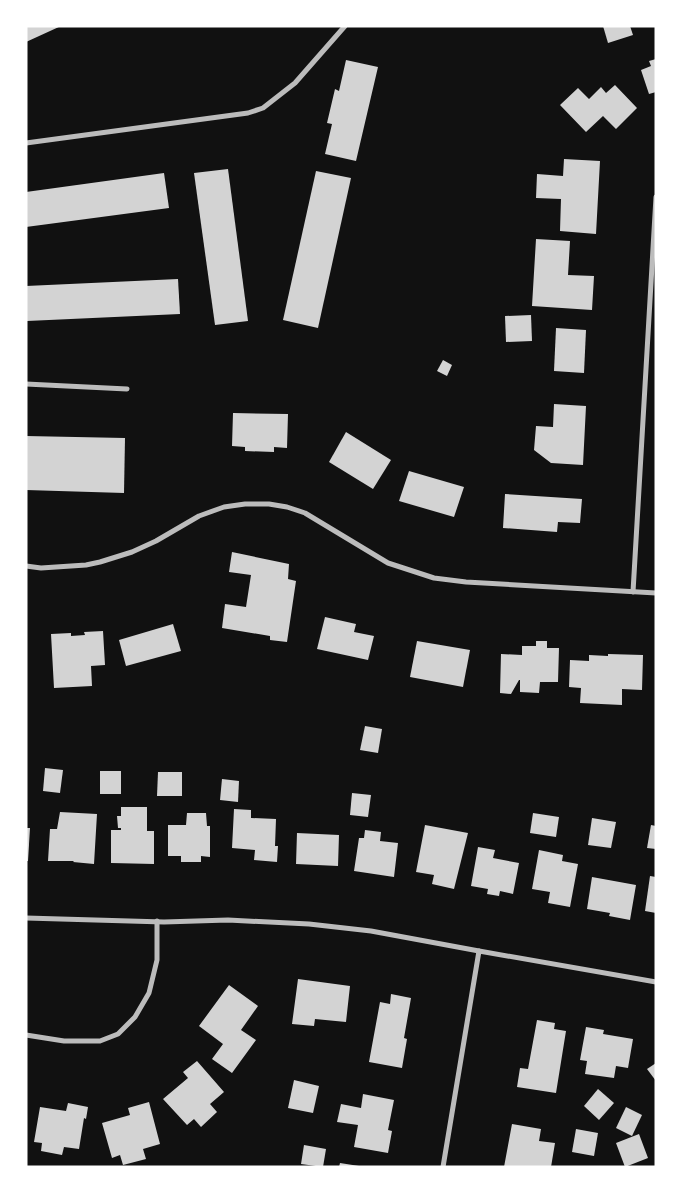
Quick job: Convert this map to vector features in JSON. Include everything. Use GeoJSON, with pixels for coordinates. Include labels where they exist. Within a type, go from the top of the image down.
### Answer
{"type":"FeatureCollection","features":[{"type":"Feature","properties":{"kind":"street"},"geometry":{"type":"LineString","coordinates":[[26,143],[248,113],[263,108],[295,83],[345,26]]}},
{"type":"Feature","properties":{"kind":"street"},"geometry":{"type":"LineString","coordinates":[[633,592],[656,197]]}},
{"type":"Feature","properties":{"kind":"street"},"geometry":{"type":"LineString","coordinates":[[26,384],[127,390]]}},
{"type":"Feature","properties":{"kind":"street"},"geometry":{"type":"LineString","coordinates":[[26,566],[41,568],[100,562],[132,552],[156,541],[198,516],[224,507],[245,504],[269,504],[305,513],[388,562],[434,578],[466,582],[656,593]]}},
{"type":"Feature","properties":{"kind":"street"},"geometry":{"type":"LineString","coordinates":[[26,918],[157,922],[228,920],[309,924],[371,931],[479,952],[656,982]]}},
{"type":"Feature","properties":{"kind":"street"},"geometry":{"type":"LineString","coordinates":[[26,1036],[64,1041],[100,1041],[118,1034],[135,1017],[149,993],[157,960],[157,922]]}},
{"type":"Feature","properties":{"kind":"street"},"geometry":{"type":"LineString","coordinates":[[442,1167],[479,952]]}},
{"type":"Feature","properties":{"kind":"building"},"geometry":{"type":"Polygon","coordinates":[[[26,26],[61,26],[26,42],[26,26]]]}},
{"type":"Feature","properties":{"kind":"building"},"geometry":{"type":"Polygon","coordinates":[[[603,26],[630,26],[633,35],[608,43],[603,26]]]}},
{"type":"Feature","properties":{"kind":"building"},"geometry":{"type":"Polygon","coordinates":[[[656,59],[656,92],[649,94],[641,70],[651,66],[649,61],[656,59]]]}},
{"type":"Feature","properties":{"kind":"building"},"geometry":{"type":"Polygon","coordinates":[[[346,60],[378,67],[356,161],[325,154],[332,124],[327,123],[335,89],[339,91],[346,60]]]}},
{"type":"Feature","properties":{"kind":"building"},"geometry":{"type":"Polygon","coordinates":[[[615,85],[637,108],[616,129],[603,116],[586,132],[560,105],[578,88],[589,99],[601,87],[606,93],[615,85]]]}},
{"type":"Feature","properties":{"kind":"building"},"geometry":{"type":"Polygon","coordinates":[[[564,159],[600,161],[596,234],[560,231],[561,199],[536,198],[537,174],[563,176],[564,159]]]}},
{"type":"Feature","properties":{"kind":"building"},"geometry":{"type":"Polygon","coordinates":[[[228,169],[248,321],[215,325],[194,173],[228,169]]]}},
{"type":"Feature","properties":{"kind":"building"},"geometry":{"type":"Polygon","coordinates":[[[316,171],[351,178],[318,328],[283,320],[316,171]]]}},
{"type":"Feature","properties":{"kind":"building"},"geometry":{"type":"Polygon","coordinates":[[[164,173],[169,208],[26,227],[26,192],[164,173]]]}},
{"type":"Feature","properties":{"kind":"building"},"geometry":{"type":"Polygon","coordinates":[[[536,239],[570,241],[568,275],[594,276],[592,310],[532,306],[536,239]]]}},
{"type":"Feature","properties":{"kind":"building"},"geometry":{"type":"Polygon","coordinates":[[[178,279],[180,314],[27,321],[26,286],[178,279]]]}},
{"type":"Feature","properties":{"kind":"building"},"geometry":{"type":"Polygon","coordinates":[[[531,315],[532,341],[506,342],[505,316],[531,315]]]}},
{"type":"Feature","properties":{"kind":"building"},"geometry":{"type":"Polygon","coordinates":[[[556,328],[586,330],[584,373],[554,371],[556,328]]]}},
{"type":"Feature","properties":{"kind":"building"},"geometry":{"type":"Polygon","coordinates":[[[443,360],[452,365],[447,376],[437,371],[443,360]]]}},
{"type":"Feature","properties":{"kind":"building"},"geometry":{"type":"Polygon","coordinates":[[[554,404],[586,406],[583,465],[551,463],[534,450],[536,426],[553,427],[554,404]]]}},
{"type":"Feature","properties":{"kind":"building"},"geometry":{"type":"Polygon","coordinates":[[[233,413],[288,414],[287,448],[274,447],[274,452],[245,451],[245,447],[232,446],[233,413]]]}},
{"type":"Feature","properties":{"kind":"building"},"geometry":{"type":"Polygon","coordinates":[[[346,432],[391,460],[373,489],[329,462],[346,432]]]}},
{"type":"Feature","properties":{"kind":"building"},"geometry":{"type":"Polygon","coordinates":[[[26,436],[125,438],[124,493],[26,490],[26,436]]]}},
{"type":"Feature","properties":{"kind":"building"},"geometry":{"type":"Polygon","coordinates":[[[409,471],[464,487],[454,517],[399,501],[409,471]]]}},
{"type":"Feature","properties":{"kind":"building"},"geometry":{"type":"Polygon","coordinates":[[[505,494],[582,499],[580,523],[558,522],[557,532],[503,528],[505,494]]]}},
{"type":"Feature","properties":{"kind":"building"},"geometry":{"type":"Polygon","coordinates":[[[232,552],[289,564],[288,579],[296,581],[287,642],[270,640],[270,636],[222,628],[225,604],[246,607],[251,575],[229,572],[232,552]]]}},
{"type":"Feature","properties":{"kind":"building"},"geometry":{"type":"Polygon","coordinates":[[[325,617],[356,624],[354,632],[374,636],[368,660],[317,649],[325,617]]]}},
{"type":"Feature","properties":{"kind":"building"},"geometry":{"type":"Polygon","coordinates":[[[173,624],[181,651],[126,666],[119,640],[173,624]]]}},
{"type":"Feature","properties":{"kind":"building"},"geometry":{"type":"Polygon","coordinates":[[[103,631],[105,665],[91,666],[92,686],[54,688],[51,634],[71,633],[71,636],[85,635],[84,632],[103,631]]]}},
{"type":"Feature","properties":{"kind":"building"},"geometry":{"type":"Polygon","coordinates":[[[417,641],[470,650],[463,687],[410,677],[417,641]]]}},
{"type":"Feature","properties":{"kind":"building"},"geometry":{"type":"Polygon","coordinates":[[[536,641],[547,641],[547,648],[559,648],[558,682],[540,682],[539,693],[520,692],[519,680],[511,694],[500,693],[501,654],[522,655],[522,646],[536,646],[536,641]]]}},
{"type":"Feature","properties":{"kind":"building"},"geometry":{"type":"Polygon","coordinates":[[[608,654],[643,655],[642,690],[622,689],[622,705],[580,703],[581,688],[569,687],[570,660],[589,661],[589,655],[608,656],[608,654]]]}},
{"type":"Feature","properties":{"kind":"building"},"geometry":{"type":"Polygon","coordinates":[[[365,726],[382,729],[378,753],[360,750],[365,726]]]}},
{"type":"Feature","properties":{"kind":"building"},"geometry":{"type":"Polygon","coordinates":[[[45,768],[63,770],[60,793],[43,791],[45,768]]]}},
{"type":"Feature","properties":{"kind":"building"},"geometry":{"type":"Polygon","coordinates":[[[100,771],[121,771],[121,794],[100,794],[100,771]]]}},
{"type":"Feature","properties":{"kind":"building"},"geometry":{"type":"Polygon","coordinates":[[[158,772],[182,772],[182,796],[157,796],[158,772]]]}},
{"type":"Feature","properties":{"kind":"building"},"geometry":{"type":"Polygon","coordinates":[[[222,779],[239,781],[238,802],[220,800],[222,779]]]}},
{"type":"Feature","properties":{"kind":"building"},"geometry":{"type":"Polygon","coordinates":[[[352,793],[371,795],[368,817],[350,815],[352,793]]]}},
{"type":"Feature","properties":{"kind":"building"},"geometry":{"type":"Polygon","coordinates":[[[121,807],[147,807],[147,831],[154,831],[154,864],[111,863],[111,830],[121,830],[121,828],[118,828],[117,816],[121,816],[121,807]]]}},
{"type":"Feature","properties":{"kind":"building"},"geometry":{"type":"Polygon","coordinates":[[[234,809],[251,810],[251,818],[276,819],[275,846],[278,846],[277,862],[254,860],[255,850],[232,848],[234,809]]]}},
{"type":"Feature","properties":{"kind":"building"},"geometry":{"type":"Polygon","coordinates":[[[60,812],[97,814],[94,864],[74,861],[48,861],[50,829],[57,829],[60,812]]]}},
{"type":"Feature","properties":{"kind":"building"},"geometry":{"type":"Polygon","coordinates":[[[187,813],[206,813],[207,826],[210,826],[210,857],[201,856],[201,862],[181,862],[181,856],[168,856],[168,825],[186,825],[187,813]]]}},
{"type":"Feature","properties":{"kind":"building"},"geometry":{"type":"Polygon","coordinates":[[[533,813],[559,817],[556,837],[530,833],[533,813]]]}},
{"type":"Feature","properties":{"kind":"building"},"geometry":{"type":"Polygon","coordinates":[[[592,818],[616,822],[611,848],[588,845],[592,818]]]}},
{"type":"Feature","properties":{"kind":"building"},"geometry":{"type":"Polygon","coordinates":[[[425,825],[468,833],[454,889],[432,884],[434,875],[416,872],[425,825]]]}},
{"type":"Feature","properties":{"kind":"building"},"geometry":{"type":"Polygon","coordinates":[[[651,825],[656,826],[656,849],[647,848],[651,825]]]}},
{"type":"Feature","properties":{"kind":"building"},"geometry":{"type":"Polygon","coordinates":[[[26,828],[30,828],[28,861],[26,861],[26,828]]]}},
{"type":"Feature","properties":{"kind":"building"},"geometry":{"type":"Polygon","coordinates":[[[365,830],[381,832],[380,841],[398,843],[394,877],[354,871],[359,838],[364,838],[365,830]]]}},
{"type":"Feature","properties":{"kind":"building"},"geometry":{"type":"Polygon","coordinates":[[[297,833],[339,835],[338,866],[296,864],[297,833]]]}},
{"type":"Feature","properties":{"kind":"building"},"geometry":{"type":"Polygon","coordinates":[[[478,847],[495,850],[493,858],[519,863],[513,894],[500,891],[499,896],[487,894],[488,889],[471,886],[478,847]]]}},
{"type":"Feature","properties":{"kind":"building"},"geometry":{"type":"Polygon","coordinates":[[[539,850],[563,855],[562,861],[578,864],[570,907],[548,903],[550,892],[532,889],[539,850]]]}},
{"type":"Feature","properties":{"kind":"building"},"geometry":{"type":"Polygon","coordinates":[[[650,876],[656,877],[656,913],[645,911],[650,876]]]}},
{"type":"Feature","properties":{"kind":"building"},"geometry":{"type":"Polygon","coordinates":[[[592,877],[636,885],[630,920],[609,916],[610,913],[587,909],[592,877]]]}},
{"type":"Feature","properties":{"kind":"building"},"geometry":{"type":"Polygon","coordinates":[[[298,979],[350,986],[346,1022],[315,1019],[314,1026],[292,1024],[298,979]]]}},
{"type":"Feature","properties":{"kind":"building"},"geometry":{"type":"Polygon","coordinates":[[[229,985],[258,1006],[241,1030],[256,1040],[232,1073],[212,1059],[223,1044],[199,1026],[229,985]]]}},
{"type":"Feature","properties":{"kind":"building"},"geometry":{"type":"Polygon","coordinates":[[[391,994],[411,998],[404,1038],[407,1039],[402,1068],[369,1062],[380,1002],[390,1004],[391,994]]]}},
{"type":"Feature","properties":{"kind":"building"},"geometry":{"type":"Polygon","coordinates":[[[537,1020],[555,1023],[554,1029],[566,1031],[556,1093],[517,1087],[520,1068],[528,1069],[537,1020]]]}},
{"type":"Feature","properties":{"kind":"building"},"geometry":{"type":"Polygon","coordinates":[[[586,1027],[604,1030],[603,1034],[633,1039],[628,1068],[616,1066],[614,1078],[585,1074],[587,1061],[580,1060],[586,1027]]]}},
{"type":"Feature","properties":{"kind":"building"},"geometry":{"type":"Polygon","coordinates":[[[197,1061],[224,1092],[210,1104],[217,1112],[201,1127],[194,1119],[187,1125],[163,1099],[188,1078],[183,1072],[197,1061]]]}},
{"type":"Feature","properties":{"kind":"building"},"geometry":{"type":"Polygon","coordinates":[[[656,1063],[656,1081],[647,1069],[656,1063]]]}},
{"type":"Feature","properties":{"kind":"building"},"geometry":{"type":"Polygon","coordinates":[[[294,1080],[319,1086],[313,1113],[288,1108],[294,1080]]]}},
{"type":"Feature","properties":{"kind":"building"},"geometry":{"type":"Polygon","coordinates":[[[598,1089],[614,1103],[599,1120],[584,1106],[598,1089]]]}},
{"type":"Feature","properties":{"kind":"building"},"geometry":{"type":"Polygon","coordinates":[[[363,1094],[394,1100],[388,1130],[392,1131],[388,1153],[354,1147],[358,1125],[337,1122],[341,1104],[361,1108],[363,1094]]]}},
{"type":"Feature","properties":{"kind":"building"},"geometry":{"type":"Polygon","coordinates":[[[149,1102],[160,1144],[143,1149],[146,1159],[123,1165],[120,1155],[112,1158],[102,1123],[130,1115],[128,1108],[149,1102]]]}},
{"type":"Feature","properties":{"kind":"building"},"geometry":{"type":"Polygon","coordinates":[[[68,1103],[88,1107],[86,1119],[84,1118],[79,1149],[64,1147],[62,1155],[41,1151],[42,1143],[34,1142],[40,1107],[66,1111],[68,1103]]]}},
{"type":"Feature","properties":{"kind":"building"},"geometry":{"type":"Polygon","coordinates":[[[626,1107],[642,1115],[632,1136],[616,1128],[626,1107]]]}},
{"type":"Feature","properties":{"kind":"building"},"geometry":{"type":"Polygon","coordinates":[[[512,1124],[541,1129],[539,1141],[555,1143],[551,1167],[504,1167],[512,1124]]]}},
{"type":"Feature","properties":{"kind":"building"},"geometry":{"type":"Polygon","coordinates":[[[576,1129],[598,1133],[594,1156],[572,1152],[576,1129]]]}},
{"type":"Feature","properties":{"kind":"building"},"geometry":{"type":"Polygon","coordinates":[[[639,1134],[648,1158],[625,1167],[616,1143],[639,1134]]]}},
{"type":"Feature","properties":{"kind":"building"},"geometry":{"type":"Polygon","coordinates":[[[304,1145],[326,1149],[323,1167],[301,1164],[304,1145]]]}},
{"type":"Feature","properties":{"kind":"building"},"geometry":{"type":"Polygon","coordinates":[[[340,1163],[359,1166],[359,1167],[339,1167],[340,1163]]]}}]}
